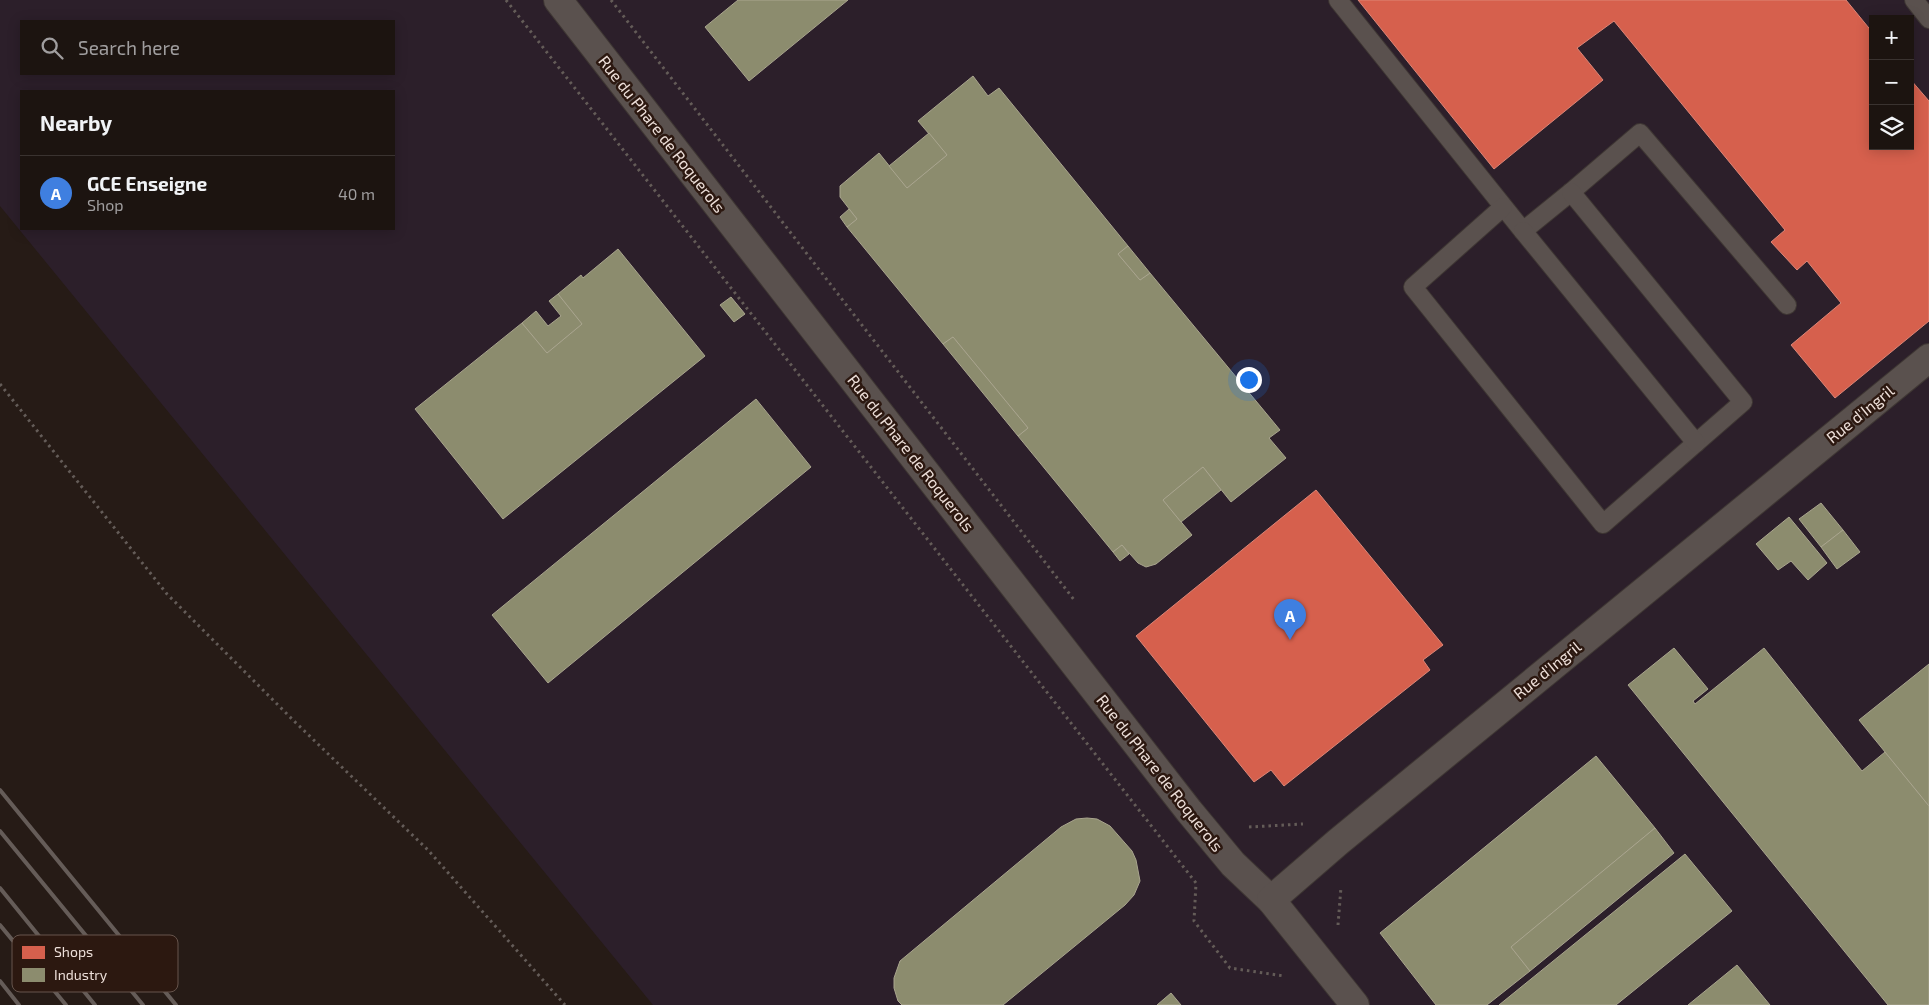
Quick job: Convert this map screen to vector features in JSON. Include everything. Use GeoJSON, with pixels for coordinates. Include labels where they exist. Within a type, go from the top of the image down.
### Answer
{"type":"FeatureCollection","features":[{"type":"Feature","properties":{"kind":"street","name":"Rue du Phare de Roquerols"},"geometry":{"type":"LineString","coordinates":[[558,0],[1189,811],[1232,864],[1271,900]]}},
{"type":"Feature","properties":{"kind":"street","name":"Rue d'Ingril"},"geometry":{"type":"LineString","coordinates":[[1271,900],[1331,848],[1929,358]]}},
{"type":"Feature","properties":{"kind":"street"},"geometry":{"type":"LineString","coordinates":[[1271,900],[1356,1005]]}},
{"type":"Feature","properties":{"kind":"lane"},"geometry":{"type":"LineString","coordinates":[[1338,0],[1503,207],[1696,443]]}},
{"type":"Feature","properties":{"kind":"lane"},"geometry":{"type":"LineString","coordinates":[[1914,0],[1929,19]]}},
{"type":"Feature","properties":{"kind":"lane"},"geometry":{"type":"LineString","coordinates":[[1523,231],[1640,133],[1787,305]]}},
{"type":"Feature","properties":{"kind":"lane"},"geometry":{"type":"LineString","coordinates":[[1503,207],[1413,287],[1603,524],[1744,402],[1571,192]]}},
{"type":"Feature","properties":{"kind":"path"},"geometry":{"type":"LineString","coordinates":[[506,0],[1196,883],[1194,921],[1230,968],[1292,977]]}},
{"type":"Feature","properties":{"kind":"path"},"geometry":{"type":"LineString","coordinates":[[611,0],[1077,604]]}},
{"type":"Feature","properties":{"kind":"path"},"geometry":{"type":"LineString","coordinates":[[0,384],[166,594],[428,850],[565,1005]]}},
{"type":"Feature","properties":{"kind":"path"},"geometry":{"type":"LineString","coordinates":[[1242,826],[1260,827],[1309,823],[1348,868],[1341,882],[1337,930]]}},
{"type":"Feature","properties":{"kind":"shaded area"},"geometry":{"type":"Polygon","coordinates":[[[0,0],[1929,0],[1929,1005],[653,1005],[0,206],[0,0]]]}},
{"type":"Feature","properties":{"kind":"building: Shops"},"geometry":{"type":"Polygon","coordinates":[[[1358,0],[1846,0],[1869,28],[1869,150],[1914,150],[1914,84],[1929,101],[1929,321],[1835,398],[1791,345],[1841,303],[1807,261],[1797,270],[1771,242],[1785,230],[1614,21],[1577,48],[1603,80],[1494,169],[1358,0]]]}},
{"type":"Feature","properties":{"kind":"building: Shops"},"geometry":{"type":"Polygon","coordinates":[[[1316,490],[1443,645],[1423,660],[1430,670],[1284,786],[1271,770],[1254,782],[1136,636],[1316,490]]]}},
{"type":"Feature","properties":{"kind":"building: Industry"},"geometry":{"type":"Polygon","coordinates":[[[738,0],[848,0],[749,81],[705,27],[738,0]]]}},
{"type":"Feature","properties":{"kind":"building: Industry"},"geometry":{"type":"Polygon","coordinates":[[[973,76],[988,96],[999,88],[1128,246],[1118,254],[1140,280],[1150,273],[1280,430],[1269,438],[1286,458],[1231,502],[1203,467],[1163,500],[1192,535],[1156,564],[1146,567],[1138,563],[1122,545],[1113,552],[1018,436],[1028,428],[953,337],[943,344],[847,227],[857,219],[840,197],[840,186],[879,153],[907,188],[947,155],[918,121],[973,76]]]}},
{"type":"Feature","properties":{"kind":"building: Industry"},"geometry":{"type":"Polygon","coordinates":[[[929,133],[947,155],[907,188],[889,166],[929,133]]]}},
{"type":"Feature","properties":{"kind":"building: Industry"},"geometry":{"type":"Polygon","coordinates":[[[849,209],[857,219],[847,227],[840,217],[849,209]]]}},
{"type":"Feature","properties":{"kind":"building: Industry"},"geometry":{"type":"Polygon","coordinates":[[[1128,246],[1150,273],[1140,280],[1118,254],[1128,246]]]}},
{"type":"Feature","properties":{"kind":"building: Industry"},"geometry":{"type":"Polygon","coordinates":[[[618,249],[705,356],[503,519],[415,409],[522,323],[547,353],[582,324],[558,294],[581,275],[583,278],[618,249]]]}},
{"type":"Feature","properties":{"kind":"building: Industry"},"geometry":{"type":"Polygon","coordinates":[[[558,294],[582,324],[547,353],[522,323],[536,311],[548,326],[561,316],[549,301],[558,294]]]}},
{"type":"Feature","properties":{"kind":"building: Industry"},"geometry":{"type":"Polygon","coordinates":[[[731,297],[745,314],[734,322],[720,305],[731,297]]]}},
{"type":"Feature","properties":{"kind":"building: Industry"},"geometry":{"type":"Polygon","coordinates":[[[953,337],[1028,428],[1018,436],[943,344],[953,337]]]}},
{"type":"Feature","properties":{"kind":"building: Industry"},"geometry":{"type":"Polygon","coordinates":[[[756,399],[811,467],[548,683],[492,615],[756,399]]]}},
{"type":"Feature","properties":{"kind":"building: Industry"},"geometry":{"type":"Polygon","coordinates":[[[1203,467],[1221,490],[1181,522],[1163,500],[1203,467]]]}},
{"type":"Feature","properties":{"kind":"building: Industry"},"geometry":{"type":"Polygon","coordinates":[[[1821,503],[1843,530],[1821,547],[1799,519],[1821,503]]]}},
{"type":"Feature","properties":{"kind":"building: Industry"},"geometry":{"type":"Polygon","coordinates":[[[1789,517],[1827,563],[1808,580],[1791,561],[1778,570],[1756,544],[1789,517]]]}},
{"type":"Feature","properties":{"kind":"building: Industry"},"geometry":{"type":"Polygon","coordinates":[[[1843,530],[1860,552],[1837,569],[1821,547],[1843,530]]]}},
{"type":"Feature","properties":{"kind":"building: Industry"},"geometry":{"type":"Polygon","coordinates":[[[1122,545],[1129,554],[1120,561],[1113,552],[1122,545]]]}},
{"type":"Feature","properties":{"kind":"building: Industry"},"geometry":{"type":"Polygon","coordinates":[[[1674,648],[1708,689],[1693,701],[1695,704],[1764,648],[1862,771],[1885,752],[1929,806],[1929,1005],[1888,1005],[1628,685],[1674,648]]]}},
{"type":"Feature","properties":{"kind":"building: Industry"},"geometry":{"type":"Polygon","coordinates":[[[1929,664],[1929,806],[1859,720],[1929,664]]]}},
{"type":"Feature","properties":{"kind":"building: Industry"},"geometry":{"type":"Polygon","coordinates":[[[1596,756],[1655,828],[1511,947],[1530,971],[1487,1005],[1436,1005],[1380,933],[1596,756]]]}},
{"type":"Feature","properties":{"kind":"building: Industry"},"geometry":{"type":"Polygon","coordinates":[[[1076,819],[1097,819],[1110,826],[1132,851],[1136,860],[1140,881],[1134,895],[1125,905],[1003,1005],[902,1005],[898,1001],[894,988],[894,978],[900,961],[1061,827],[1076,819]]]}},
{"type":"Feature","properties":{"kind":"building: Industry"},"geometry":{"type":"Polygon","coordinates":[[[1655,828],[1674,853],[1530,971],[1511,947],[1655,828]]]}},
{"type":"Feature","properties":{"kind":"building: Industry"},"geometry":{"type":"Polygon","coordinates":[[[1685,854],[1732,911],[1616,1005],[1499,1005],[1685,854]]]}},
{"type":"Feature","properties":{"kind":"building: Industry"},"geometry":{"type":"Polygon","coordinates":[[[1737,965],[1770,1005],[1688,1005],[1737,965]]]}},
{"type":"Feature","properties":{"kind":"building: Industry"},"geometry":{"type":"Polygon","coordinates":[[[1171,993],[1181,1005],[1157,1005],[1171,993]]]}},
{"type":"Feature","properties":{"kind":"railway"},"geometry":{"type":"LineString","coordinates":[[0,790],[119,935]]}},
{"type":"Feature","properties":{"kind":"railway"},"geometry":{"type":"LineString","coordinates":[[0,831],[85,935]]}},
{"type":"Feature","properties":{"kind":"railway"},"geometry":{"type":"LineString","coordinates":[[0,888],[38,935]]}},
{"type":"Feature","properties":{"kind":"railway"},"geometry":{"type":"LineString","coordinates":[[0,925],[12,940]]}},
{"type":"Feature","properties":{"kind":"railway"},"geometry":{"type":"LineString","coordinates":[[0,981],[19,1005]]}},
{"type":"Feature","properties":{"kind":"railway"},"geometry":{"type":"LineString","coordinates":[[55,992],[66,1005]]}},
{"type":"Feature","properties":{"kind":"railway"},"geometry":{"type":"LineString","coordinates":[[84,992],[95,1005]]}},
{"type":"Feature","properties":{"kind":"railway"},"geometry":{"type":"LineString","coordinates":[[132,992],[143,1005]]}},
{"type":"Feature","properties":{"kind":"railway"},"geometry":{"type":"LineString","coordinates":[[165,992],[176,1005]]}},
{"type":"Feature","properties":{"kind":"place","name":"GCE Enseigne"},"geometry":{"type":"Point","coordinates":[1290,640]}}]}
